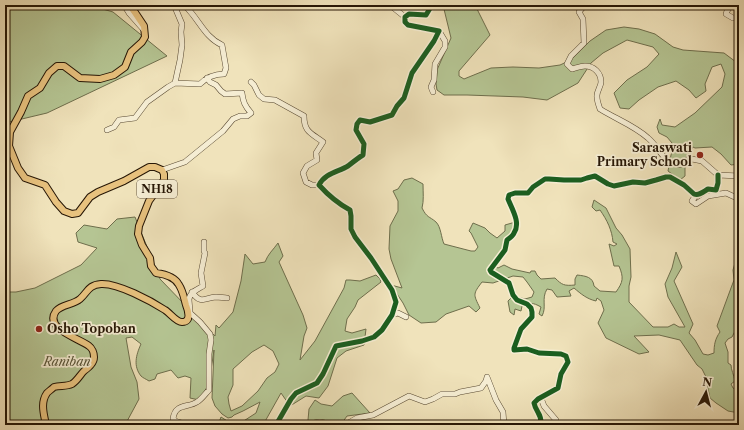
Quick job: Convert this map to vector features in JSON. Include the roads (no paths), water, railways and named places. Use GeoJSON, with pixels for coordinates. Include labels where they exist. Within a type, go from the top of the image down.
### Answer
{"type":"FeatureCollection","features":[{"type":"Feature","properties":{"kind":"main road"},"geometry":{"type":"LineString","coordinates":[[130,5],[144,26],[144,30]]}},
{"type":"Feature","properties":{"kind":"main road","name":"NH18"},"geometry":{"type":"LineString","coordinates":[[144,30],[144,41],[131,52],[125,67],[114,75],[100,79],[80,78],[64,66],[57,66],[49,73],[40,88],[28,96],[22,112],[7,133],[9,146],[18,168],[25,178],[45,185],[64,211],[72,214],[78,213],[90,197],[98,192],[124,181],[149,167],[155,167],[162,170],[164,180],[149,201],[139,226],[138,234],[142,245],[150,258],[151,266],[156,273],[167,275],[179,284],[190,312]]}},
{"type":"Feature","properties":{"kind":"main road"},"geometry":{"type":"LineString","coordinates":[[46,425],[42,405],[46,395],[54,387],[72,384],[75,382],[93,362],[94,357],[93,350],[89,346],[65,333],[55,324],[54,315],[61,307],[75,303],[91,287],[102,284],[109,285],[150,300],[167,311],[175,319],[183,322],[186,321],[190,312]]}},
{"type":"Feature","properties":{"kind":"street"},"geometry":{"type":"LineString","coordinates":[[124,5],[144,30]]}},
{"type":"Feature","properties":{"kind":"street"},"geometry":{"type":"LineString","coordinates":[[174,5],[182,24],[182,45],[175,83]]}},
{"type":"Feature","properties":{"kind":"street"},"geometry":{"type":"LineString","coordinates":[[108,130],[114,128],[119,120],[135,118],[147,102],[175,83],[200,84],[207,78],[216,74],[224,74],[226,68],[222,45],[207,34],[191,11],[184,5]]}},
{"type":"Feature","properties":{"kind":"street"},"geometry":{"type":"LineString","coordinates":[[390,5],[405,17],[405,22],[408,25],[439,31]]}},
{"type":"Feature","properties":{"kind":"street"},"geometry":{"type":"LineString","coordinates":[[405,17],[409,14],[426,14],[432,5]]}},
{"type":"Feature","properties":{"kind":"street"},"geometry":{"type":"LineString","coordinates":[[586,5],[579,12],[583,19],[584,43],[570,56],[567,64],[572,69],[584,66],[593,68],[597,71],[600,76],[601,84],[596,98],[600,109],[635,128],[649,138],[666,160],[683,165],[692,160],[702,161],[718,175],[739,176]]}},
{"type":"Feature","properties":{"kind":"street"},"geometry":{"type":"LineString","coordinates":[[731,5],[726,11],[726,14],[732,18],[739,18]]}},
{"type":"Feature","properties":{"kind":"street"},"geometry":{"type":"LineString","coordinates":[[433,92],[431,87],[434,80],[434,64],[445,47],[439,31]]}},
{"type":"Feature","properties":{"kind":"street"},"geometry":{"type":"LineString","coordinates":[[319,185],[322,180],[347,166],[363,154],[364,144],[356,130],[357,124],[360,120],[370,122],[392,116],[397,106],[404,98],[412,74],[439,31]]}},
{"type":"Feature","properties":{"kind":"street"},"geometry":{"type":"LineString","coordinates":[[162,170],[185,162],[223,131],[234,119],[240,116],[247,116],[251,113],[242,101],[242,94],[225,94],[207,78]]}},
{"type":"Feature","properties":{"kind":"street"},"geometry":{"type":"LineString","coordinates":[[251,82],[254,85],[258,95],[264,99],[275,100],[304,116],[304,125],[309,132],[323,142],[316,153],[316,160],[307,166],[303,173],[306,182],[312,185],[319,185],[328,195],[350,210],[351,229],[392,290],[396,302],[392,315],[382,330],[374,337],[336,346],[323,374],[317,383],[296,393],[276,425]]}},
{"type":"Feature","properties":{"kind":"street"},"geometry":{"type":"LineString","coordinates":[[718,175],[716,190],[708,189],[701,194],[696,195],[692,201],[696,204],[708,196],[726,193],[739,199]]}},
{"type":"Feature","properties":{"kind":"street"},"geometry":{"type":"LineString","coordinates":[[541,425],[542,420],[540,413],[535,408],[534,403],[538,399],[558,388],[561,374],[568,362],[566,356],[561,354],[539,353],[527,349],[514,350],[515,343],[521,329],[532,317],[531,308],[517,300],[513,295],[509,283],[490,270],[505,250],[505,243],[514,235],[516,229],[517,223],[508,199],[509,195],[515,193],[528,193],[533,187],[549,178],[581,180],[595,176],[614,186],[633,182],[645,183],[670,177],[684,185],[696,195]]}},
{"type":"Feature","properties":{"kind":"street"},"geometry":{"type":"LineString","coordinates":[[204,242],[205,253],[201,273],[203,286],[192,292],[189,299],[190,312],[210,334],[209,390],[197,402],[178,408],[174,413],[173,418],[181,423],[198,423],[206,425]]}},
{"type":"Feature","properties":{"kind":"street"},"geometry":{"type":"LineString","coordinates":[[192,292],[195,297],[203,300],[217,297],[227,298]]}},
{"type":"Feature","properties":{"kind":"street"},"geometry":{"type":"LineString","coordinates":[[392,315],[398,313],[406,317]]}},
{"type":"Feature","properties":{"kind":"street"},"geometry":{"type":"LineString","coordinates":[[345,425],[357,418],[373,415],[408,396],[425,402],[442,394],[455,394],[481,388],[487,377],[496,400],[503,412],[504,425]]}},
{"type":"Feature","properties":{"kind":"street"},"geometry":{"type":"LineString","coordinates":[[541,398],[544,406],[556,420],[558,425]]}},
{"type":"Feature","properties":{"kind":"street"},"geometry":{"type":"LineString","coordinates":[[311,425],[315,422],[323,422],[328,425]]}},
{"type":"Feature","properties":{"kind":"place","name":"Saraswati Primary School"},"geometry":{"type":"Point","coordinates":[700,155]}},
{"type":"Feature","properties":{"kind":"place","name":"Osho Topoban"},"geometry":{"type":"Point","coordinates":[39,329]}},
{"type":"Feature","properties":{"kind":"park label","name":"Raniban"},"geometry":{"type":"Point","coordinates":[67,362]}}]}
